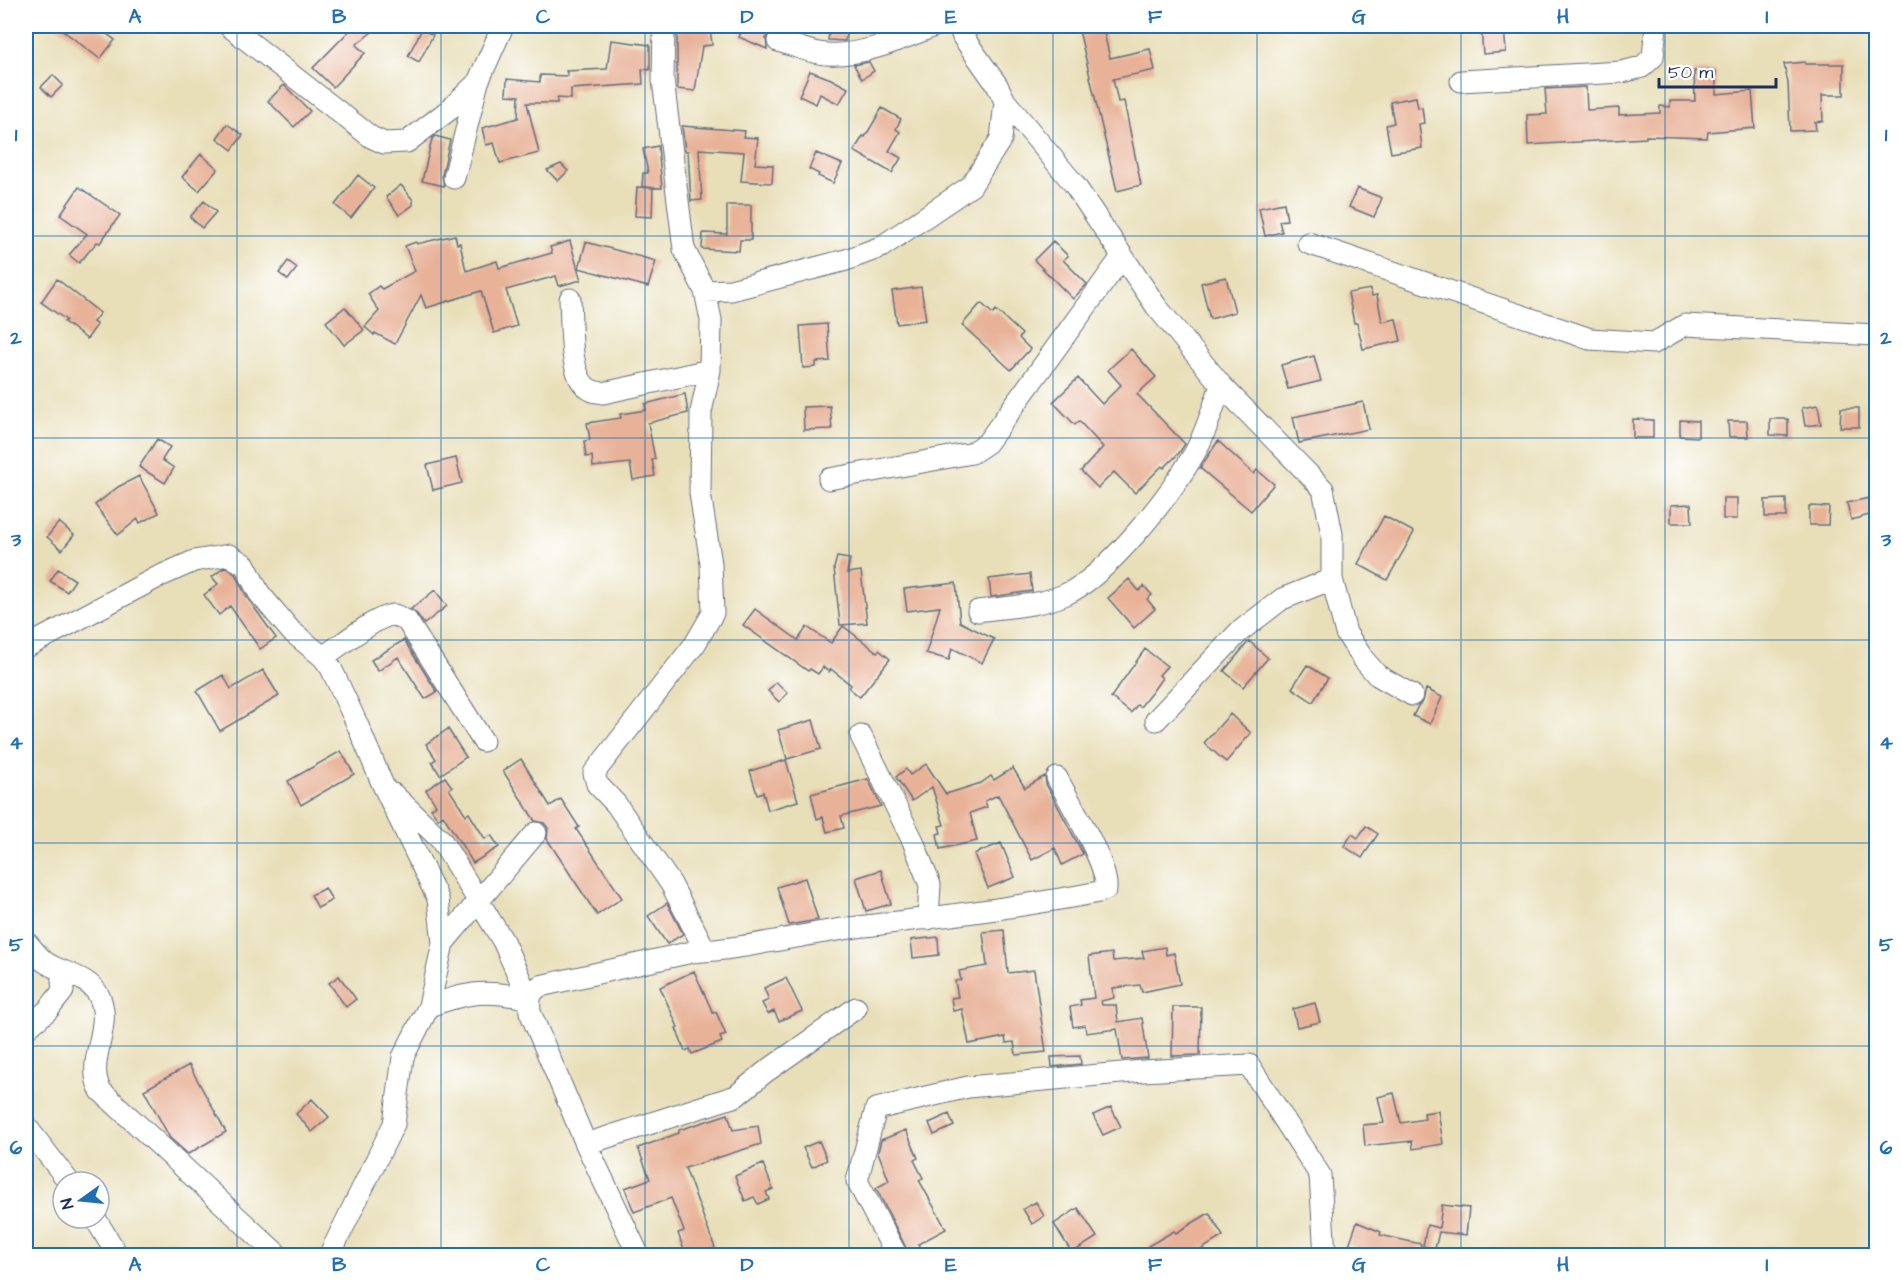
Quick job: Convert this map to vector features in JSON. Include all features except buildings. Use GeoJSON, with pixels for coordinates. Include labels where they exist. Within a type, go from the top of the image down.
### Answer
{"type":"FeatureCollection","features":[{"type":"Feature","properties":{"kind":"street"},"geometry":{"type":"LineString","coordinates":[[229,26],[371,138],[384,143],[407,142],[449,110],[478,82]]}},
{"type":"Feature","properties":{"kind":"street"},"geometry":{"type":"LineString","coordinates":[[454,178],[478,82],[502,26]]}},
{"type":"Feature","properties":{"kind":"street"},"geometry":{"type":"LineString","coordinates":[[664,26],[663,80],[684,249],[705,291],[711,320],[710,370],[701,412],[700,493],[711,564],[712,613],[696,644],[594,773],[597,784],[615,804],[671,884],[701,942],[692,952]]}},
{"type":"Feature","properties":{"kind":"street"},"geometry":{"type":"LineString","coordinates":[[778,41],[826,54],[855,53],[934,26]]}},
{"type":"Feature","properties":{"kind":"street"},"geometry":{"type":"LineString","coordinates":[[959,26],[968,45],[997,85],[1005,101],[1074,183],[1156,306],[1221,385],[1323,489],[1332,534],[1332,579],[1346,633],[1377,675],[1412,695]]}},
{"type":"Feature","properties":{"kind":"street"},"geometry":{"type":"LineString","coordinates":[[1461,81],[1622,72],[1642,67],[1653,57],[1656,26]]}},
{"type":"Feature","properties":{"kind":"street"},"geometry":{"type":"LineString","coordinates":[[705,291],[731,290],[846,260],[881,247],[971,186],[1001,139],[1005,101]]}},
{"type":"Feature","properties":{"kind":"street"},"geometry":{"type":"LineString","coordinates":[[1308,243],[1590,339],[1654,344],[1685,325],[1876,335]]}},
{"type":"Feature","properties":{"kind":"street"},"geometry":{"type":"LineString","coordinates":[[829,479],[972,453],[987,443],[1122,257]]}},
{"type":"Feature","properties":{"kind":"street"},"geometry":{"type":"LineString","coordinates":[[570,299],[574,369],[585,386],[592,391],[603,393],[710,370]]}},
{"type":"Feature","properties":{"kind":"street"},"geometry":{"type":"LineString","coordinates":[[978,611],[1033,603],[1065,595],[1088,581],[1118,553],[1171,491],[1195,452],[1221,385]]}},
{"type":"Feature","properties":{"kind":"street"},"geometry":{"type":"LineString","coordinates":[[26,647],[158,577],[194,561],[229,555],[244,565],[259,592],[291,631],[323,657],[347,699],[382,783],[438,899],[443,943],[429,1006],[403,1057],[394,1124],[329,1256]]}},
{"type":"Feature","properties":{"kind":"street"},"geometry":{"type":"LineString","coordinates":[[1156,720],[1239,632],[1282,599],[1332,579]]}},
{"type":"Feature","properties":{"kind":"street"},"geometry":{"type":"LineString","coordinates":[[323,657],[374,623],[396,615],[407,621],[483,741]]}},
{"type":"Feature","properties":{"kind":"street"},"geometry":{"type":"LineString","coordinates":[[861,736],[890,791],[926,874],[930,885],[928,919]]}},
{"type":"Feature","properties":{"kind":"street"},"geometry":{"type":"LineString","coordinates":[[529,999],[533,991],[540,986],[692,952],[744,947],[789,937],[928,919],[1099,892],[1106,889],[1099,860],[1057,778]]}},
{"type":"Feature","properties":{"kind":"street"},"geometry":{"type":"LineString","coordinates":[[382,783],[441,840],[503,941],[529,999],[530,1012],[586,1144],[639,1256]]}},
{"type":"Feature","properties":{"kind":"street"},"geometry":{"type":"LineString","coordinates":[[443,943],[536,833]]}},
{"type":"Feature","properties":{"kind":"street"},"geometry":{"type":"LineString","coordinates":[[26,942],[45,962],[75,975],[98,994],[102,1005],[103,1025],[95,1071],[96,1082],[101,1091],[279,1256]]}},
{"type":"Feature","properties":{"kind":"street"},"geometry":{"type":"LineString","coordinates":[[26,1029],[48,1010],[63,991],[61,970]]}},
{"type":"Feature","properties":{"kind":"street"},"geometry":{"type":"LineString","coordinates":[[429,1006],[458,996],[480,992],[503,993],[529,999]]}},
{"type":"Feature","properties":{"kind":"street"},"geometry":{"type":"LineString","coordinates":[[586,1144],[736,1096],[764,1073],[855,1008]]}},
{"type":"Feature","properties":{"kind":"street"},"geometry":{"type":"LineString","coordinates":[[897,1256],[857,1181],[876,1109],[968,1087],[1143,1071],[1249,1065],[1320,1175],[1325,1256]]}},
{"type":"Feature","properties":{"kind":"street"},"geometry":{"type":"LineString","coordinates":[[26,1126],[60,1170]]}},
{"type":"Feature","properties":{"kind":"street"},"geometry":{"type":"LineString","coordinates":[[102,1230],[118,1256]]}}]}
